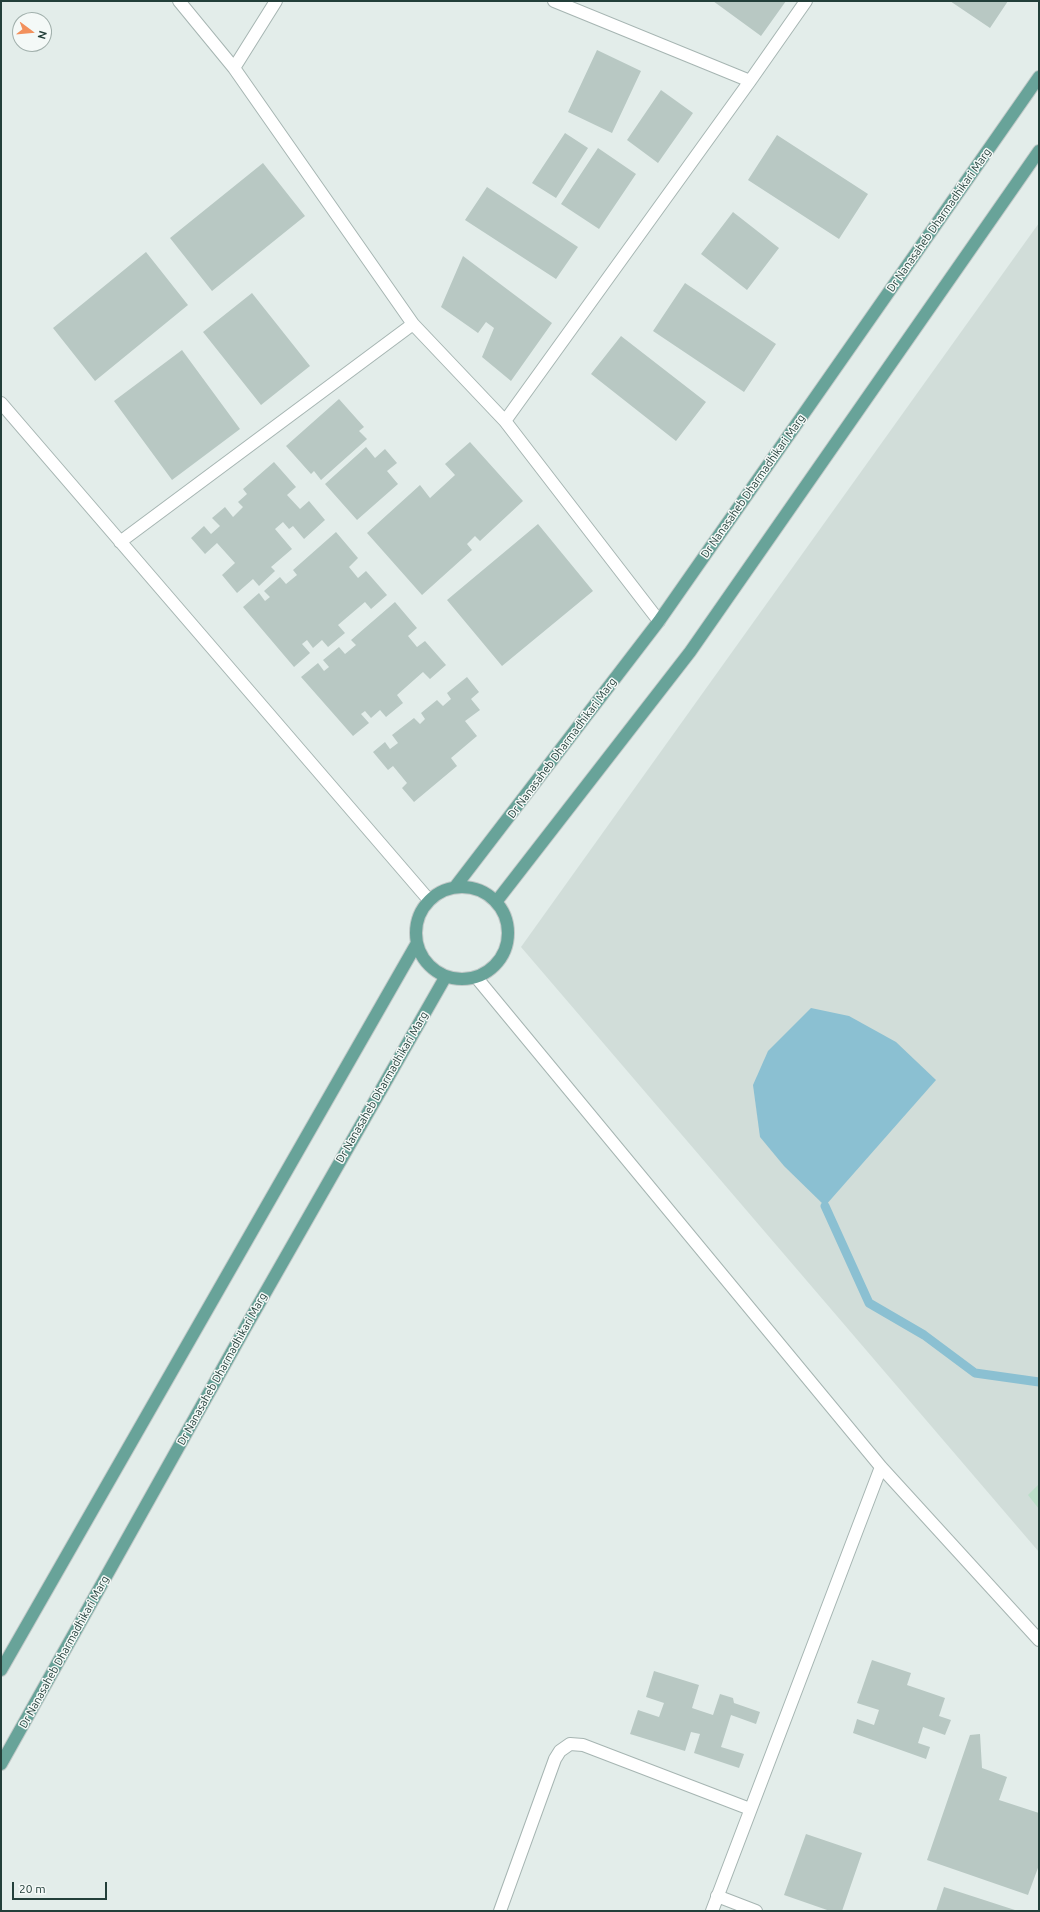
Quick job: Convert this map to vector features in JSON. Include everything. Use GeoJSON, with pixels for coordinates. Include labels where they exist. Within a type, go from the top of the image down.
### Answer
{"type":"FeatureCollection","features":[{"type":"Feature","properties":{"kind":"main road","name":"Dr Nanasaheb Dharmadhikari Marg"},"geometry":{"type":"LineString","coordinates":[[456,887],[659,621],[1037,84]]}},
{"type":"Feature","properties":{"kind":"main road"},"geometry":{"type":"LineString","coordinates":[[496,902],[690,652],[1039,151]]}},
{"type":"Feature","properties":{"kind":"main road"},"geometry":{"type":"LineString","coordinates":[[456,887],[471,887],[485,893],[496,902],[504,915],[507,930],[506,945],[499,959],[489,970],[476,977],[460,979],[446,976],[433,968],[422,957],[417,943],[416,928],[420,913],[429,900],[441,892],[456,887]]}},
{"type":"Feature","properties":{"kind":"main road"},"geometry":{"type":"LineString","coordinates":[[1,1670],[417,943]]}},
{"type":"Feature","properties":{"kind":"main road","name":"Dr Nanasaheb Dharmadhikari Marg"},"geometry":{"type":"LineString","coordinates":[[2,1761],[252,1316],[446,976]]}},
{"type":"Feature","properties":{"kind":"street"},"geometry":{"type":"LineString","coordinates":[[179,1],[234,68],[413,324],[505,421],[659,621]]}},
{"type":"Feature","properties":{"kind":"street"},"geometry":{"type":"LineString","coordinates":[[234,68],[276,1]]}},
{"type":"Feature","properties":{"kind":"street"},"geometry":{"type":"LineString","coordinates":[[554,1],[750,81]]}},
{"type":"Feature","properties":{"kind":"street"},"geometry":{"type":"LineString","coordinates":[[505,421],[806,1]]}},
{"type":"Feature","properties":{"kind":"street"},"geometry":{"type":"LineString","coordinates":[[120,542],[413,324]]}},
{"type":"Feature","properties":{"kind":"street"},"geometry":{"type":"LineString","coordinates":[[1,403],[429,900]]}},
{"type":"Feature","properties":{"kind":"street"},"geometry":{"type":"LineString","coordinates":[[476,977],[880,1467],[1039,1640]]}},
{"type":"Feature","properties":{"kind":"street"},"geometry":{"type":"LineString","coordinates":[[712,1911],[880,1467]]}},
{"type":"Feature","properties":{"kind":"street"},"geometry":{"type":"LineString","coordinates":[[500,1911],[555,1759],[560,1751],[570,1744],[583,1745],[750,1810]]}},
{"type":"Feature","properties":{"kind":"street"},"geometry":{"type":"LineString","coordinates":[[717,1896],[756,1911]]}},
{"type":"Feature","properties":{"kind":"shaded area"},"geometry":{"type":"Polygon","coordinates":[[[1039,223],[1039,1552],[521,947],[1039,223]]]}},
{"type":"Feature","properties":{"kind":"green space"},"geometry":{"type":"Polygon","coordinates":[[[1039,1484],[1039,1509],[1028,1495],[1039,1484]]]}},
{"type":"Feature","properties":{"kind":"water"},"geometry":{"type":"Polygon","coordinates":[[[811,1008],[849,1016],[896,1042],[936,1080],[825,1206],[784,1166],[760,1137],[753,1085],[768,1051],[811,1008]]]}},
{"type":"Feature","properties":{"kind":"building"},"geometry":{"type":"Polygon","coordinates":[[[713,1],[786,1],[761,36],[713,1]]]}},
{"type":"Feature","properties":{"kind":"building"},"geometry":{"type":"Polygon","coordinates":[[[950,1],[1008,1],[990,28],[950,1]]]}},
{"type":"Feature","properties":{"kind":"building"},"geometry":{"type":"Polygon","coordinates":[[[597,50],[641,71],[612,133],[568,112],[597,50]]]}},
{"type":"Feature","properties":{"kind":"building"},"geometry":{"type":"Polygon","coordinates":[[[661,90],[693,113],[658,163],[627,140],[661,90]]]}},
{"type":"Feature","properties":{"kind":"building"},"geometry":{"type":"Polygon","coordinates":[[[565,133],[588,148],[556,198],[532,183],[565,133]]]}},
{"type":"Feature","properties":{"kind":"building"},"geometry":{"type":"Polygon","coordinates":[[[777,135],[868,194],[839,239],[748,180],[777,135]]]}},
{"type":"Feature","properties":{"kind":"building"},"geometry":{"type":"Polygon","coordinates":[[[598,148],[636,174],[599,229],[561,204],[598,148]]]}},
{"type":"Feature","properties":{"kind":"building"},"geometry":{"type":"Polygon","coordinates":[[[263,163],[305,216],[212,291],[170,238],[263,163]]]}},
{"type":"Feature","properties":{"kind":"building"},"geometry":{"type":"Polygon","coordinates":[[[487,187],[578,247],[556,279],[465,220],[487,187]]]}},
{"type":"Feature","properties":{"kind":"building"},"geometry":{"type":"Polygon","coordinates":[[[733,212],[779,248],[747,290],[701,254],[733,212]]]}},
{"type":"Feature","properties":{"kind":"building"},"geometry":{"type":"Polygon","coordinates":[[[146,252],[188,305],[95,381],[53,328],[146,252]]]}},
{"type":"Feature","properties":{"kind":"building"},"geometry":{"type":"Polygon","coordinates":[[[463,256],[552,323],[511,381],[482,357],[494,328],[486,322],[478,333],[441,307],[463,256]]]}},
{"type":"Feature","properties":{"kind":"building"},"geometry":{"type":"Polygon","coordinates":[[[685,283],[776,344],[744,392],[653,331],[685,283]]]}},
{"type":"Feature","properties":{"kind":"building"},"geometry":{"type":"Polygon","coordinates":[[[252,293],[310,366],[261,405],[203,332],[252,293]]]}},
{"type":"Feature","properties":{"kind":"building"},"geometry":{"type":"Polygon","coordinates":[[[621,336],[706,402],[676,441],[591,374],[621,336]]]}},
{"type":"Feature","properties":{"kind":"building"},"geometry":{"type":"Polygon","coordinates":[[[182,350],[240,429],[172,480],[114,401],[182,350]]]}},
{"type":"Feature","properties":{"kind":"building"},"geometry":{"type":"Polygon","coordinates":[[[339,399],[364,427],[359,431],[367,439],[321,480],[314,471],[311,474],[286,446],[339,399]]]}},
{"type":"Feature","properties":{"kind":"building"},"geometry":{"type":"Polygon","coordinates":[[[470,442],[523,501],[480,541],[475,536],[467,544],[472,550],[422,595],[367,533],[420,485],[430,498],[455,475],[445,464],[470,442]]]}},
{"type":"Feature","properties":{"kind":"building"},"geometry":{"type":"Polygon","coordinates":[[[366,447],[375,458],[385,449],[397,463],[387,471],[398,484],[357,520],[325,484],[366,447]]]}},
{"type":"Feature","properties":{"kind":"building"},"geometry":{"type":"Polygon","coordinates":[[[274,462],[296,487],[287,495],[300,509],[309,501],[325,520],[304,539],[293,526],[289,529],[283,522],[275,529],[292,549],[271,567],[275,571],[259,586],[253,579],[237,593],[222,575],[235,563],[217,543],[205,554],[191,538],[204,526],[211,534],[220,526],[212,518],[225,507],[233,517],[243,507],[238,502],[247,494],[243,489],[274,462]]]}},
{"type":"Feature","properties":{"kind":"building"},"geometry":{"type":"Polygon","coordinates":[[[538,524],[593,591],[502,666],[447,600],[538,524]]]}},
{"type":"Feature","properties":{"kind":"building"},"geometry":{"type":"Polygon","coordinates":[[[336,532],[358,558],[349,567],[358,578],[366,571],[387,595],[371,609],[365,602],[338,625],[345,633],[328,647],[322,640],[313,648],[307,640],[302,644],[310,653],[294,667],[243,607],[259,593],[265,601],[270,597],[264,591],[280,577],[286,584],[297,575],[293,570],[336,532]]]}},
{"type":"Feature","properties":{"kind":"building"},"geometry":{"type":"Polygon","coordinates":[[[395,602],[417,628],[408,636],[417,647],[425,641],[446,665],[430,679],[423,672],[397,695],[403,703],[386,717],[380,710],[371,718],[365,711],[361,714],[369,723],[353,736],[301,677],[318,663],[324,671],[329,667],[323,660],[339,647],[345,654],[356,645],[351,640],[395,602]]]}},
{"type":"Feature","properties":{"kind":"building"},"geometry":{"type":"Polygon","coordinates":[[[467,677],[479,692],[471,699],[480,710],[465,721],[477,736],[451,758],[457,766],[414,802],[402,788],[407,783],[393,766],[388,770],[373,752],[385,742],[390,749],[398,743],[392,735],[414,718],[420,724],[425,719],[421,713],[437,700],[443,706],[451,699],[447,693],[467,677]]]}},
{"type":"Feature","properties":{"kind":"building"},"geometry":{"type":"Polygon","coordinates":[[[872,1660],[911,1673],[907,1685],[945,1698],[939,1716],[951,1720],[945,1735],[923,1727],[918,1743],[930,1747],[926,1759],[853,1733],[857,1719],[874,1725],[879,1710],[857,1703],[872,1660]]]}},
{"type":"Feature","properties":{"kind":"building"},"geometry":{"type":"Polygon","coordinates":[[[654,1671],[699,1685],[692,1708],[713,1715],[720,1694],[733,1698],[734,1703],[760,1712],[756,1724],[731,1715],[721,1747],[744,1754],[739,1768],[694,1753],[700,1734],[691,1732],[685,1751],[630,1734],[638,1710],[659,1717],[664,1703],[646,1697],[654,1671]]]}},
{"type":"Feature","properties":{"kind":"building"},"geometry":{"type":"Polygon","coordinates":[[[980,1734],[982,1768],[1007,1777],[999,1800],[1039,1813],[1039,1865],[1028,1895],[927,1860],[970,1735],[980,1734]]]}},
{"type":"Feature","properties":{"kind":"building"},"geometry":{"type":"Polygon","coordinates":[[[806,1834],[862,1853],[842,1911],[830,1911],[784,1895],[806,1834]]]}},
{"type":"Feature","properties":{"kind":"building"},"geometry":{"type":"Polygon","coordinates":[[[944,1887],[1018,1911],[936,1911],[944,1887]]]}},
{"type":"Feature","properties":{"kind":"waterway"},"geometry":{"type":"LineString","coordinates":[[825,1206],[869,1303],[924,1335],[975,1373],[1039,1382]]}}]}
